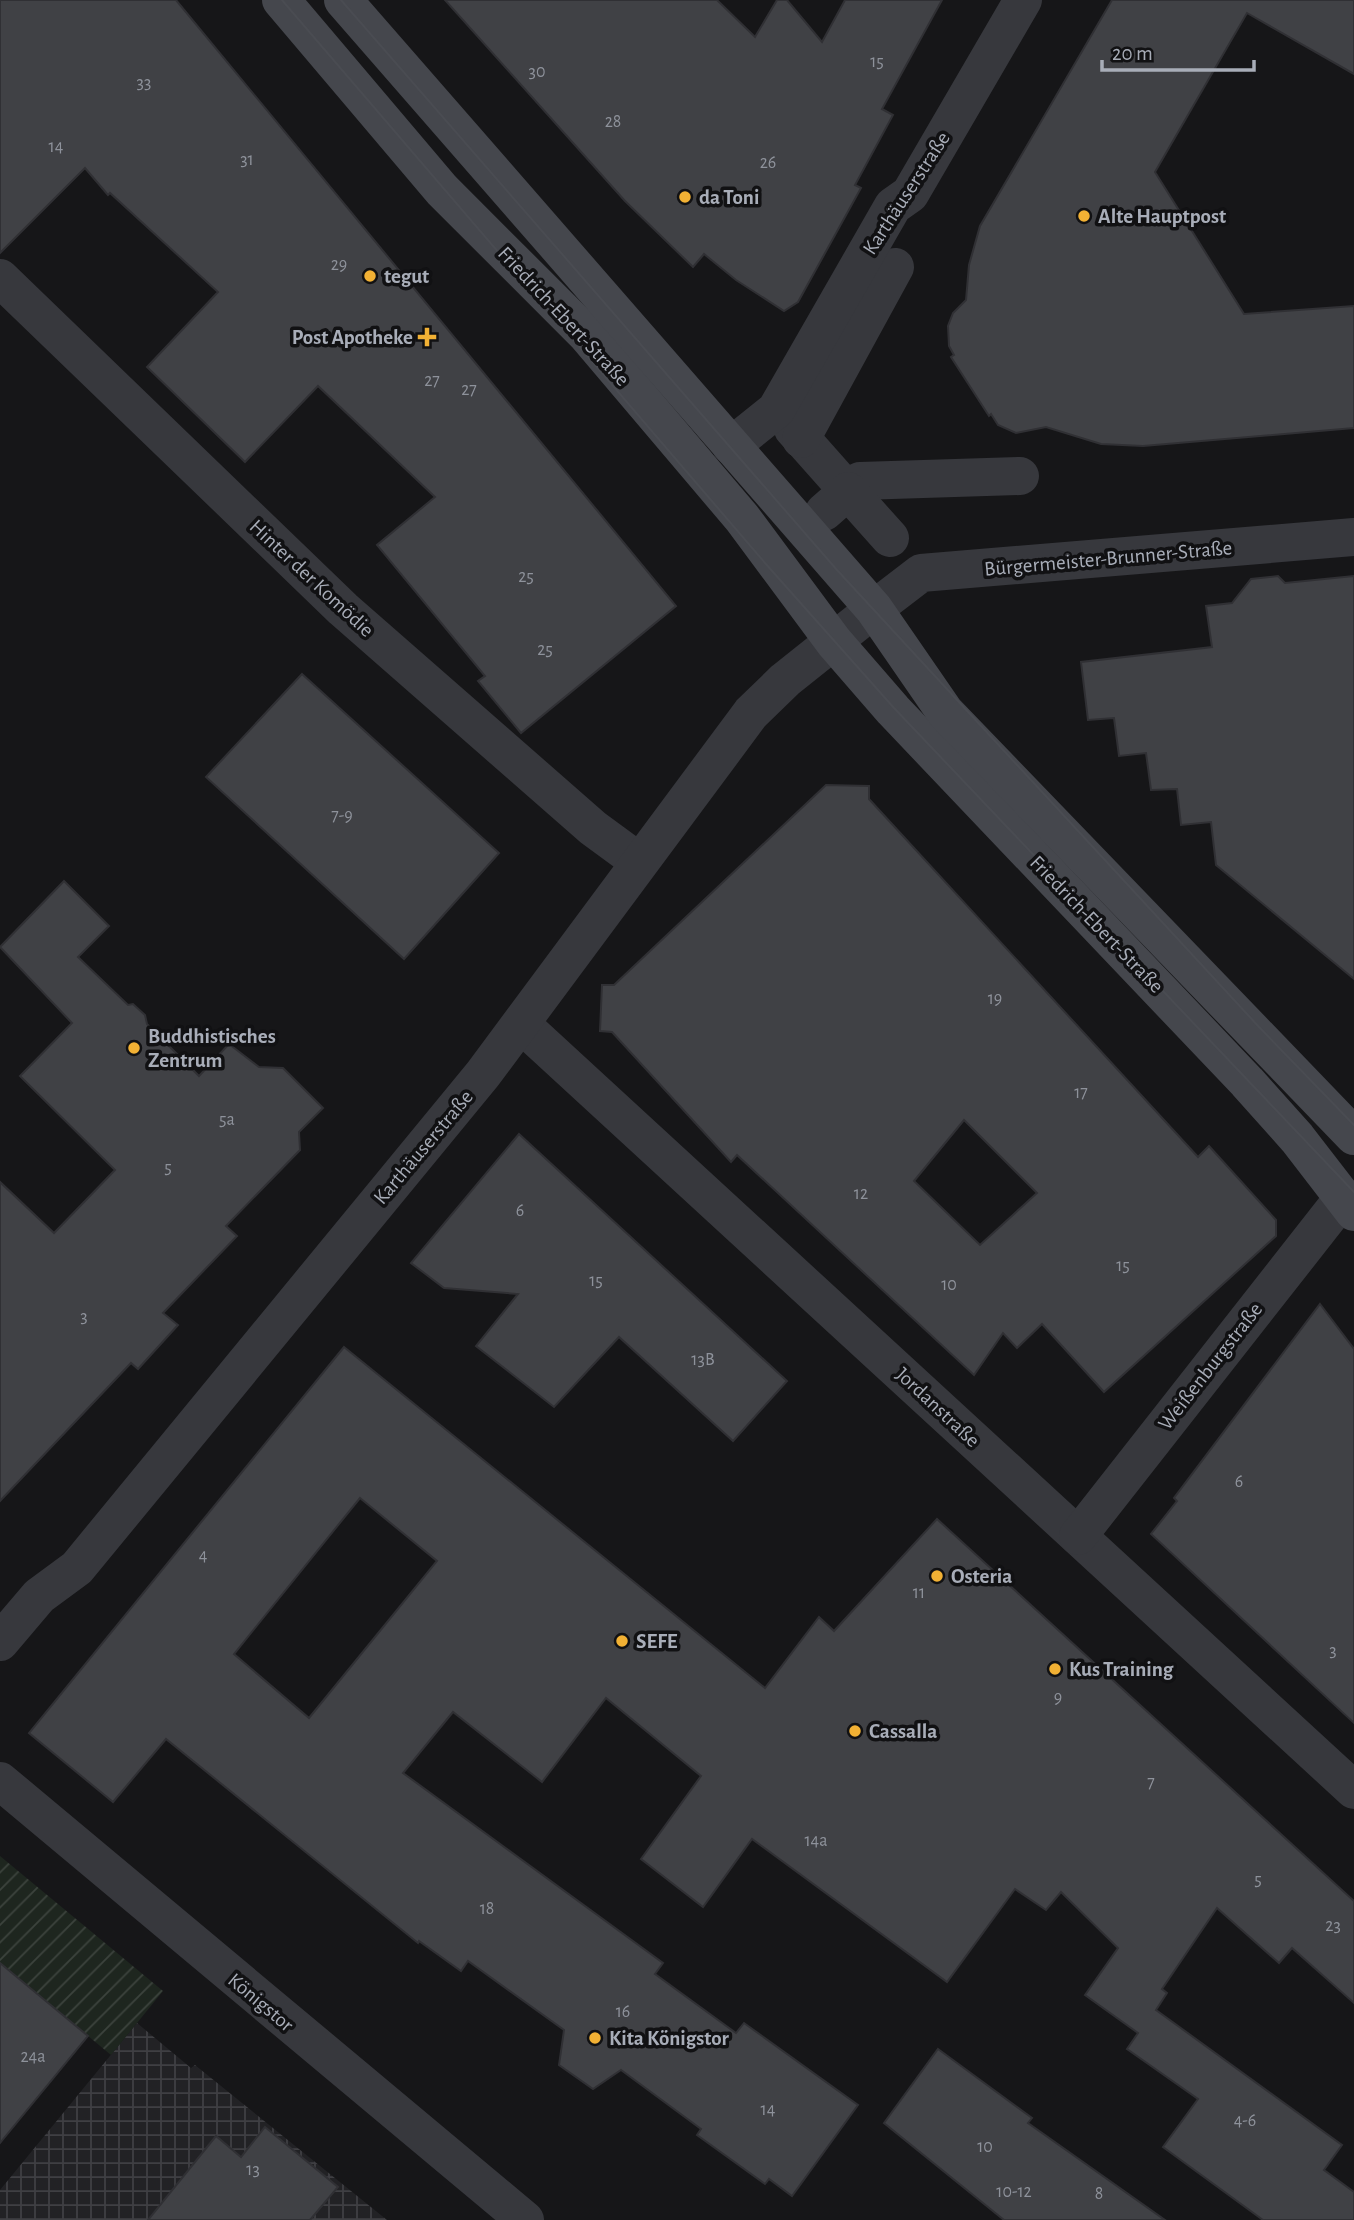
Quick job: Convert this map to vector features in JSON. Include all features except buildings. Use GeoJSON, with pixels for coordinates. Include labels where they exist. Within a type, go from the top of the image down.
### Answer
{"type":"FeatureCollection","features":[{"type":"Feature","properties":{"kind":"main road","name":"Friedrich-Ebert-Straße"},"geometry":{"type":"LineString","coordinates":[[281,0],[442,190],[586,334],[742,519],[834,642],[893,710],[1247,1082],[1349,1205]]}},
{"type":"Feature","properties":{"kind":"main road","name":"Friedrich-Ebert-Straße"},"geometry":{"type":"LineString","coordinates":[[343,0],[874,609],[945,712],[1354,1136]]}},
{"type":"Feature","properties":{"kind":"main road"},"geometry":{"type":"LineString","coordinates":[[742,519],[874,609]]}},
{"type":"Feature","properties":{"kind":"main road"},"geometry":{"type":"LineString","coordinates":[[834,642],[945,712]]}},
{"type":"Feature","properties":{"kind":"street","name":"Karthäuserstraße"},"geometry":{"type":"LineString","coordinates":[[731,446],[776,410],[893,206],[910,194],[1023,0]]}},
{"type":"Feature","properties":{"kind":"street"},"geometry":{"type":"LineString","coordinates":[[890,538],[836,502],[797,434],[895,267]]}},
{"type":"Feature","properties":{"kind":"street","name":"Hinter der Komödie"},"geometry":{"type":"LineString","coordinates":[[0,278],[343,609],[593,828],[638,862]]}},
{"type":"Feature","properties":{"kind":"street"},"geometry":{"type":"LineString","coordinates":[[836,502],[860,481],[1020,476]]}},
{"type":"Feature","properties":{"kind":"street","name":"Bürgermeister-Brunner-Straße"},"geometry":{"type":"LineString","coordinates":[[874,609],[921,573],[1354,537]]}},
{"type":"Feature","properties":{"kind":"street"},"geometry":{"type":"LineString","coordinates":[[834,642],[874,609]]}},
{"type":"Feature","properties":{"kind":"street","name":"Karthäuserstraße"},"geometry":{"type":"LineString","coordinates":[[0,1642],[39,1595],[77,1568],[466,1096],[751,713],[785,680],[834,642]]}},
{"type":"Feature","properties":{"kind":"street","name":"Jordanstraße"},"geometry":{"type":"LineString","coordinates":[[521,1024],[1354,1790]]}},
{"type":"Feature","properties":{"kind":"street","name":"Weißenburgstraße"},"geometry":{"type":"LineString","coordinates":[[1078,1536],[1349,1205]]}},
{"type":"Feature","properties":{"kind":"street","name":"Königstor"},"geometry":{"type":"LineString","coordinates":[[0,1782],[525,2220]]}},
{"type":"Feature","properties":{"kind":"shaded area"},"geometry":{"type":"Polygon","coordinates":[[[0,1856],[163,1991],[111,2055],[0,1963],[0,1856]]]}},
{"type":"Feature","properties":{"kind":"shaded area"},"geometry":{"type":"Polygon","coordinates":[[[137,2023],[191,2068],[195,2065],[387,2220],[0,2220],[0,2190],[137,2023]]]}},
{"type":"Feature","properties":{"kind":"tram line"},"geometry":{"type":"LineString","coordinates":[[282,0],[765,563],[894,708],[1354,1192]]}},
{"type":"Feature","properties":{"kind":"tram line"},"geometry":{"type":"LineString","coordinates":[[341,0],[837,570],[1259,1027],[1354,1125]]}},
{"type":"Feature","properties":{"kind":"place","name":"da Toni"},"geometry":{"type":"Point","coordinates":[685,197]}},
{"type":"Feature","properties":{"kind":"place","name":"Alte Hauptpost"},"geometry":{"type":"Point","coordinates":[1084,216]}},
{"type":"Feature","properties":{"kind":"place","name":"tegut"},"geometry":{"type":"Point","coordinates":[370,276]}},
{"type":"Feature","properties":{"kind":"place","name":"Post Apotheke"},"geometry":{"type":"Point","coordinates":[427,337]}},
{"type":"Feature","properties":{"kind":"place","name":"Buddhistisches Zentrum"},"geometry":{"type":"Point","coordinates":[134,1048]}},
{"type":"Feature","properties":{"kind":"place","name":"Osteria"},"geometry":{"type":"Point","coordinates":[937,1576]}},
{"type":"Feature","properties":{"kind":"place","name":"SEFE"},"geometry":{"type":"Point","coordinates":[622,1641]}},
{"type":"Feature","properties":{"kind":"place","name":"Kus Training"},"geometry":{"type":"Point","coordinates":[1055,1669]}},
{"type":"Feature","properties":{"kind":"place","name":"Cassalla"},"geometry":{"type":"Point","coordinates":[855,1731]}},
{"type":"Feature","properties":{"kind":"place","name":"Kita Königstor"},"geometry":{"type":"Point","coordinates":[595,2038]}}]}
